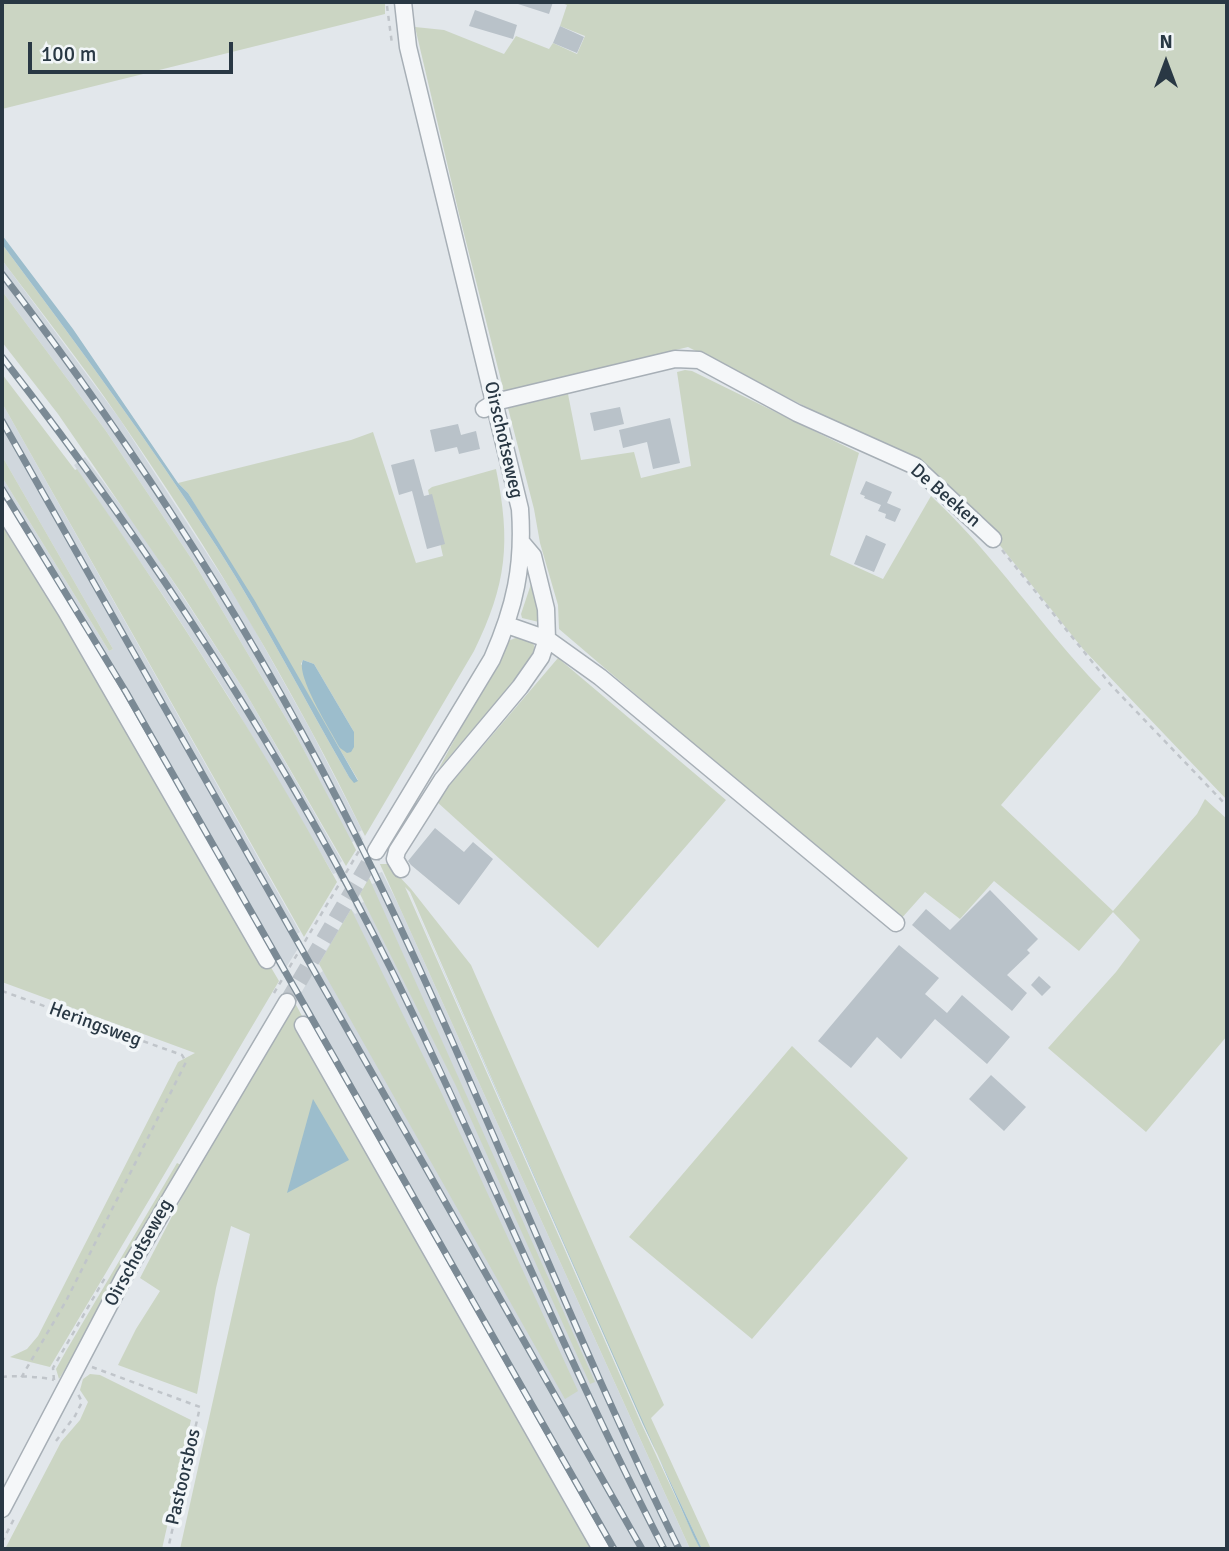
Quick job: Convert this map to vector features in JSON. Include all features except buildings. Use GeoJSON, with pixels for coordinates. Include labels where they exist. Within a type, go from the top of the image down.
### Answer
{"type":"FeatureCollection","features":[{"type":"Feature","properties":{"kind":"street","name":"Oirschotseweg"},"geometry":{"type":"LineString","coordinates":[[376,851],[492,659],[507,625],[517,587],[522,543],[520,509],[490,405],[404,30],[403,2]]}},
{"type":"Feature","properties":{"kind":"street","name":"De Beeken"},"geometry":{"type":"LineString","coordinates":[[490,405],[675,359],[699,360],[797,413],[915,466],[993,540]]}},
{"type":"Feature","properties":{"kind":"street"},"geometry":{"type":"LineString","coordinates":[[2,508],[98,665],[267,960]]}},
{"type":"Feature","properties":{"kind":"street"},"geometry":{"type":"LineString","coordinates":[[401,869],[395,859],[397,851],[421,810],[442,780],[528,677],[541,657],[547,639],[546,609],[533,556],[522,543]]}},
{"type":"Feature","properties":{"kind":"street"},"geometry":{"type":"LineString","coordinates":[[507,625],[547,639],[600,677],[896,923]]}},
{"type":"Feature","properties":{"kind":"street","name":"Oirschotseweg"},"geometry":{"type":"LineString","coordinates":[[2,1509],[154,1224],[279,1001]]}},
{"type":"Feature","properties":{"kind":"street"},"geometry":{"type":"LineString","coordinates":[[303,1025],[601,1549]]}},
{"type":"Feature","properties":{"kind":"path"},"geometry":{"type":"LineString","coordinates":[[387,2],[393,51]]}},
{"type":"Feature","properties":{"kind":"path","name":"De Beeken"},"geometry":{"type":"LineString","coordinates":[[993,540],[1110,684],[1227,806]]}},
{"type":"Feature","properties":{"kind":"path"},"geometry":{"type":"LineString","coordinates":[[279,1001],[368,836]]}},
{"type":"Feature","properties":{"kind":"path","name":"Heringsweg"},"geometry":{"type":"LineString","coordinates":[[2,991],[182,1055],[186,1062],[66,1301],[22,1378]]}},
{"type":"Feature","properties":{"kind":"path"},"geometry":{"type":"LineString","coordinates":[[2,1377],[45,1376],[54,1380],[53,1368],[112,1267]]}},
{"type":"Feature","properties":{"kind":"path","name":"Pastoorsbos"},"geometry":{"type":"LineString","coordinates":[[80,1362],[200,1407],[168,1549]]}},
{"type":"Feature","properties":{"kind":"shaded area"},"geometry":{"type":"Polygon","coordinates":[[[2,260],[119,418],[243,609],[362,830],[359,832],[363,839],[357,847],[354,841],[351,843],[297,737],[193,561],[106,431],[2,291],[2,260]]]}},
{"type":"Feature","properties":{"kind":"shaded area"},"geometry":{"type":"Polygon","coordinates":[[[2,403],[300,932],[297,934],[302,942],[282,974],[2,504],[2,477],[109,651],[113,649],[2,456],[2,403]]]}},
{"type":"Feature","properties":{"kind":"shaded area"},"geometry":{"type":"Polygon","coordinates":[[[85,457],[142,534],[244,690],[342,861],[340,863],[344,871],[339,880],[230,699],[74,465],[85,457]]]}},
{"type":"Feature","properties":{"kind":"shaded area"},"geometry":{"type":"Polygon","coordinates":[[[376,867],[379,873],[382,872],[398,904],[690,1549],[604,1549],[302,1017],[305,1014],[297,1000],[316,967],[320,973],[323,971],[319,962],[351,909],[357,913],[353,905],[358,897],[361,903],[364,902],[361,893],[369,878],[372,884],[375,883],[371,875],[376,867]]]}},
{"type":"Feature","properties":{"kind":"green space"},"geometry":{"type":"Polygon","coordinates":[[[2,2],[385,2],[385,14],[2,109],[2,2]]]}},
{"type":"Feature","properties":{"kind":"green space"},"geometry":{"type":"Polygon","coordinates":[[[559,2],[1227,2],[1227,800],[1083,649],[998,543],[980,516],[916,458],[828,418],[688,347],[504,392],[415,27],[444,30],[504,54],[516,36],[549,49],[553,43],[577,54],[585,36],[560,26],[567,5],[559,2]]]}},
{"type":"Feature","properties":{"kind":"green space"},"geometry":{"type":"Polygon","coordinates":[[[2,244],[192,508],[252,604],[349,777],[358,780],[188,493],[178,483],[351,440],[373,432],[416,563],[443,556],[428,490],[496,469],[504,519],[504,541],[503,562],[493,605],[474,651],[365,836],[310,728],[219,570],[105,398],[2,260],[2,244]],[[303,660],[301,664],[354,732],[314,664],[303,660]]]}},
{"type":"Feature","properties":{"kind":"green space"},"geometry":{"type":"Polygon","coordinates":[[[2,291],[106,431],[193,561],[297,737],[352,842],[356,850],[346,866],[244,690],[182,594],[58,414],[2,342],[2,291]]]}},
{"type":"Feature","properties":{"kind":"green space"},"geometry":{"type":"Polygon","coordinates":[[[692,371],[859,453],[830,555],[883,579],[931,496],[976,542],[1101,689],[1001,805],[1113,911],[1197,814],[1205,799],[1227,819],[1227,1036],[1146,1132],[1048,1048],[1116,972],[1140,940],[1113,912],[1079,951],[994,881],[960,919],[925,892],[900,920],[559,629],[558,605],[540,543],[508,408],[568,394],[581,460],[634,452],[641,478],[691,466],[677,372],[692,371]]]}},
{"type":"Feature","properties":{"kind":"green space"},"geometry":{"type":"Polygon","coordinates":[[[2,374],[75,470],[77,469],[180,621],[277,776],[337,882],[304,937],[2,403],[2,374]]]}},
{"type":"Feature","properties":{"kind":"green space"},"geometry":{"type":"Polygon","coordinates":[[[2,456],[113,649],[109,651],[2,477],[2,456]]]}},
{"type":"Feature","properties":{"kind":"green space"},"geometry":{"type":"Polygon","coordinates":[[[2,512],[279,981],[50,1367],[10,1357],[27,1349],[38,1336],[178,1062],[195,1053],[2,982],[2,512]]]}},
{"type":"Feature","properties":{"kind":"green space"},"geometry":{"type":"Polygon","coordinates":[[[534,575],[543,623],[522,618],[521,614],[534,575]]]}},
{"type":"Feature","properties":{"kind":"green space"},"geometry":{"type":"Polygon","coordinates":[[[518,637],[533,643],[537,654],[438,770],[508,641],[518,637]]]}},
{"type":"Feature","properties":{"kind":"green space"},"geometry":{"type":"Polygon","coordinates":[[[558,658],[726,800],[598,948],[436,801],[558,658]]]}},
{"type":"Feature","properties":{"kind":"green space"},"geometry":{"type":"Polygon","coordinates":[[[379,862],[393,864],[395,872],[471,965],[664,1405],[651,1418],[711,1549],[702,1549],[643,1424],[410,892],[405,887],[642,1425],[700,1549],[690,1549],[379,862]]]}},
{"type":"Feature","properties":{"kind":"green space"},"geometry":{"type":"Polygon","coordinates":[[[369,878],[595,1382],[590,1384],[456,1086],[360,894],[369,878]]]}},
{"type":"Feature","properties":{"kind":"green space"},"geometry":{"type":"Polygon","coordinates":[[[351,909],[442,1094],[578,1391],[565,1399],[319,964],[351,909]]]}},
{"type":"Feature","properties":{"kind":"green space"},"geometry":{"type":"Polygon","coordinates":[[[295,1003],[302,1016],[297,1021],[598,1549],[180,1549],[250,1234],[231,1226],[216,1288],[197,1394],[118,1365],[136,1329],[160,1291],[140,1278],[195,1172],[295,1003]]]}},
{"type":"Feature","properties":{"kind":"green space"},"geometry":{"type":"Polygon","coordinates":[[[792,1046],[908,1158],[752,1339],[629,1237],[792,1046]]]}},
{"type":"Feature","properties":{"kind":"green space"},"geometry":{"type":"Polygon","coordinates":[[[177,1163],[181,1165],[93,1324],[59,1379],[56,1369],[177,1163]]]}},
{"type":"Feature","properties":{"kind":"green space"},"geometry":{"type":"Polygon","coordinates":[[[90,1374],[100,1375],[191,1420],[162,1549],[5,1549],[61,1442],[80,1420],[88,1402],[80,1390],[83,1379],[90,1374]]]}},
{"type":"Feature","properties":{"kind":"water"},"geometry":{"type":"Polygon","coordinates":[[[2,235],[73,329],[178,483],[188,493],[255,601],[358,781],[354,783],[349,777],[235,575],[192,508],[2,244],[2,235]]]}},
{"type":"Feature","properties":{"kind":"water"},"geometry":{"type":"Polygon","coordinates":[[[303,660],[314,664],[354,732],[354,747],[351,752],[347,753],[340,748],[315,703],[304,678],[303,660]]]}},
{"type":"Feature","properties":{"kind":"water"},"geometry":{"type":"Polygon","coordinates":[[[406,886],[657,1455],[643,1424],[406,886]]]}},
{"type":"Feature","properties":{"kind":"water"},"geometry":{"type":"Polygon","coordinates":[[[313,1099],[349,1160],[287,1193],[313,1099]]]}},
{"type":"Feature","properties":{"kind":"water"},"geometry":{"type":"Polygon","coordinates":[[[657,1455],[702,1549],[693,1535],[657,1455]]]}},
{"type":"Feature","properties":{"kind":"tunnel"},"geometry":{"type":"LineString","coordinates":[[287,1002],[376,851]]}},
{"type":"Feature","properties":{"kind":"railway"},"geometry":{"type":"LineString","coordinates":[[2,274],[101,409],[194,548],[320,765],[441,1016],[597,1373],[679,1549]]}},
{"type":"Feature","properties":{"kind":"railway"},"geometry":{"type":"LineString","coordinates":[[2,357],[164,580],[214,657],[309,815],[395,977],[594,1407],[664,1549]]}},
{"type":"Feature","properties":{"kind":"railway"},"geometry":{"type":"LineString","coordinates":[[2,421],[642,1549]]}},
{"type":"Feature","properties":{"kind":"railway"},"geometry":{"type":"LineString","coordinates":[[2,489],[126,692],[614,1549]]}}]}
